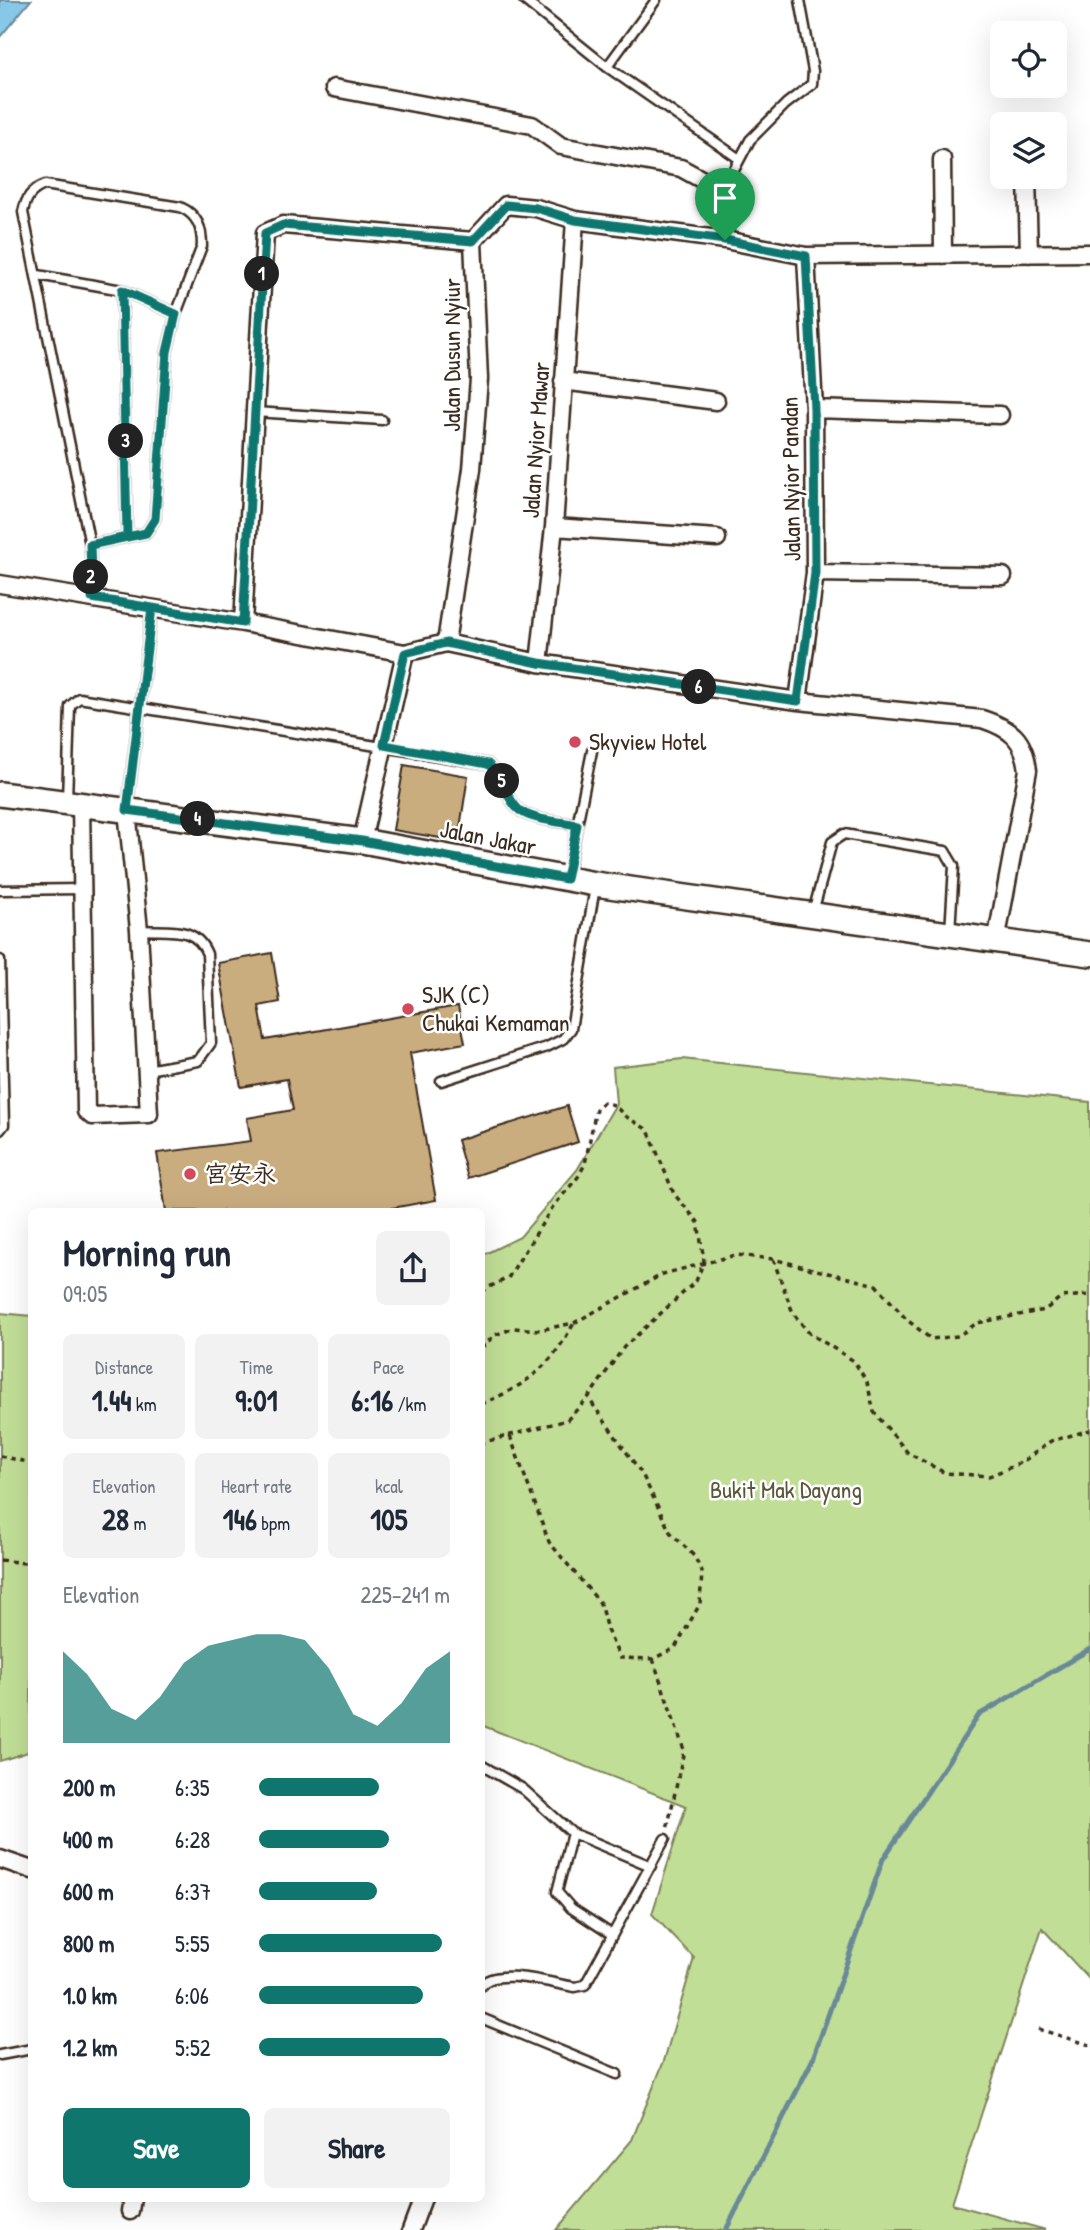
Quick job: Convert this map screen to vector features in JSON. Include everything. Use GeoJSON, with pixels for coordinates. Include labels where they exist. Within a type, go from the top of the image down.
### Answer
{"type":"FeatureCollection","features":[{"type":"Feature","properties":{"kind":"main road","name":"Jalan Jakar"},"geometry":{"type":"LineString","coordinates":[[0,794],[362,841],[595,884],[1090,954]]}},
{"type":"Feature","properties":{"kind":"street"},"geometry":{"type":"LineString","coordinates":[[334,88],[532,125],[561,146],[681,168],[723,191],[725,240]]}},
{"type":"Feature","properties":{"kind":"street"},"geometry":{"type":"LineString","coordinates":[[942,159],[943,255]]}},
{"type":"Feature","properties":{"kind":"street"},"geometry":{"type":"LineString","coordinates":[[1027,189],[1028,254]]}},
{"type":"Feature","properties":{"kind":"street"},"geometry":{"type":"LineString","coordinates":[[243,623],[265,233],[283,225],[473,241],[506,205],[536,208],[575,220],[725,240],[806,256],[1090,253]]}},
{"type":"Feature","properties":{"kind":"street","name":"Jalan Nyior Mawar"},"geometry":{"type":"LineString","coordinates":[[539,663],[554,527],[575,220]]}},
{"type":"Feature","properties":{"kind":"street","name":"Jalan Dusun Nyiur"},"geometry":{"type":"LineString","coordinates":[[446,643],[472,469],[479,379],[473,241]]}},
{"type":"Feature","properties":{"kind":"street","name":"Jalan Nyior Pandan"},"geometry":{"type":"LineString","coordinates":[[798,701],[815,573],[814,409],[806,256]]}},
{"type":"Feature","properties":{"kind":"street"},"geometry":{"type":"LineString","coordinates":[[563,381],[716,401]]}},
{"type":"Feature","properties":{"kind":"street"},"geometry":{"type":"LineString","coordinates":[[814,409],[1000,415]]}},
{"type":"Feature","properties":{"kind":"street"},"geometry":{"type":"LineString","coordinates":[[554,527],[717,538]]}},
{"type":"Feature","properties":{"kind":"street"},"geometry":{"type":"LineString","coordinates":[[815,573],[1003,576]]}},
{"type":"Feature","properties":{"kind":"street"},"geometry":{"type":"LineString","coordinates":[[0,584],[243,623],[405,653],[446,643],[539,663],[798,701],[982,719],[1001,725],[1025,748],[1028,770],[996,942]]}},
{"type":"Feature","properties":{"kind":"street"},"geometry":{"type":"LineString","coordinates":[[362,841],[405,653]]}},
{"type":"Feature","properties":{"kind":"street"},"geometry":{"type":"LineString","coordinates":[[74,804],[82,889],[86,1111],[92,1116],[149,1114],[139,930],[127,810]]}},
{"type":"Feature","properties":{"kind":"street"},"geometry":{"type":"LineString","coordinates":[[0,1859],[28,1869]]}},
{"type":"Feature","properties":{"kind":"street"},"geometry":{"type":"LineString","coordinates":[[411,2230],[422,2202]]}},
{"type":"Feature","properties":{"kind":"lane"},"geometry":{"type":"LineString","coordinates":[[524,0],[607,67],[738,158]]}},
{"type":"Feature","properties":{"kind":"lane"},"geometry":{"type":"LineString","coordinates":[[607,67],[656,0]]}},
{"type":"Feature","properties":{"kind":"lane"},"geometry":{"type":"LineString","coordinates":[[723,191],[738,158],[761,128],[812,84],[813,71],[800,0]]}},
{"type":"Feature","properties":{"kind":"lane"},"geometry":{"type":"LineString","coordinates":[[90,545],[146,533],[155,519],[167,352],[176,314],[202,246],[200,224],[194,216],[180,207],[45,185],[34,189],[26,199],[23,212],[38,275],[90,545],[92,598]]}},
{"type":"Feature","properties":{"kind":"lane"},"geometry":{"type":"LineString","coordinates":[[38,275],[122,290],[176,314]]}},
{"type":"Feature","properties":{"kind":"lane"},"geometry":{"type":"LineString","coordinates":[[122,290],[127,537]]}},
{"type":"Feature","properties":{"kind":"lane"},"geometry":{"type":"LineString","coordinates":[[254,412],[382,420]]}},
{"type":"Feature","properties":{"kind":"lane"},"geometry":{"type":"LineString","coordinates":[[127,810],[152,608]]}},
{"type":"Feature","properties":{"kind":"lane"},"geometry":{"type":"LineString","coordinates":[[74,804],[70,706],[79,698],[384,745],[488,764],[497,771],[517,808],[526,814],[577,825]]}},
{"type":"Feature","properties":{"kind":"lane"},"geometry":{"type":"LineString","coordinates":[[566,879],[592,751]]}},
{"type":"Feature","properties":{"kind":"lane"},"geometry":{"type":"LineString","coordinates":[[813,914],[832,842],[844,834],[945,851],[954,866],[950,935]]}},
{"type":"Feature","properties":{"kind":"lane"},"geometry":{"type":"LineString","coordinates":[[441,1081],[547,1047],[562,1038],[571,1028],[595,884]]}},
{"type":"Feature","properties":{"kind":"lane"},"geometry":{"type":"LineString","coordinates":[[0,890],[82,889]]}},
{"type":"Feature","properties":{"kind":"lane"},"geometry":{"type":"LineString","coordinates":[[139,930],[193,933],[202,941],[207,954],[211,1043],[205,1056],[198,1061],[147,1070]]}},
{"type":"Feature","properties":{"kind":"lane"},"geometry":{"type":"LineString","coordinates":[[0,960],[4,1125],[0,1130]]}},
{"type":"Feature","properties":{"kind":"lane"},"geometry":{"type":"LineString","coordinates":[[485,1767],[523,1789],[572,1833],[651,1866]]}},
{"type":"Feature","properties":{"kind":"lane"},"geometry":{"type":"LineString","coordinates":[[572,1833],[557,1892],[571,1908],[611,1934]]}},
{"type":"Feature","properties":{"kind":"lane"},"geometry":{"type":"LineString","coordinates":[[485,1980],[503,1975],[575,1987],[585,1985],[592,1978],[611,1934],[665,1839]]}},
{"type":"Feature","properties":{"kind":"lane"},"geometry":{"type":"LineString","coordinates":[[485,2020],[617,2074]]}},
{"type":"Feature","properties":{"kind":"lane"},"geometry":{"type":"LineString","coordinates":[[0,2055],[28,2050]]}},
{"type":"Feature","properties":{"kind":"path"},"geometry":{"type":"LineString","coordinates":[[485,1289],[508,1278],[552,1208],[578,1177],[584,1164],[596,1109],[604,1102],[614,1105],[625,1116],[648,1130],[674,1194],[698,1222],[704,1261],[696,1281],[624,1347],[588,1398],[566,1420],[485,1442]]}},
{"type":"Feature","properties":{"kind":"path"},"geometry":{"type":"LineString","coordinates":[[485,1344],[495,1335],[514,1328],[540,1330],[575,1323],[663,1274],[704,1261],[736,1255],[773,1259],[876,1285],[906,1319],[931,1339],[958,1336],[977,1323],[1045,1310],[1061,1297],[1090,1296]]}},
{"type":"Feature","properties":{"kind":"path"},"geometry":{"type":"LineString","coordinates":[[773,1259],[793,1313],[809,1333],[853,1360],[867,1382],[874,1412],[908,1453],[945,1473],[989,1476],[1021,1463],[1051,1441],[1090,1430]]}},
{"type":"Feature","properties":{"kind":"path"},"geometry":{"type":"LineString","coordinates":[[485,1402],[533,1379],[561,1348],[575,1323]]}},
{"type":"Feature","properties":{"kind":"path"},"geometry":{"type":"LineString","coordinates":[[510,1436],[549,1542],[600,1603],[607,1630],[620,1658],[653,1659],[675,1648],[700,1604],[702,1571],[694,1556],[670,1532],[642,1474],[588,1398]]}},
{"type":"Feature","properties":{"kind":"path"},"geometry":{"type":"LineString","coordinates":[[0,1456],[28,1462]]}},
{"type":"Feature","properties":{"kind":"path"},"geometry":{"type":"LineString","coordinates":[[0,1560],[28,1564]]}},
{"type":"Feature","properties":{"kind":"path"},"geometry":{"type":"LineString","coordinates":[[653,1659],[684,1750],[665,1839]]}},
{"type":"Feature","properties":{"kind":"path"},"geometry":{"type":"LineString","coordinates":[[1038,2029],[1090,2045]]}},
{"type":"Feature","properties":{"kind":"green space","name":"Bukit Mak Dayang"},"geometry":{"type":"Polygon","coordinates":[[[682,1059],[1090,1102],[1090,1980],[1042,1928],[952,2204],[1046,2230],[556,2230],[632,2140],[664,2061],[694,1958],[652,1914],[686,1806],[485,1727],[485,1254],[520,1237],[577,1170],[616,1104],[613,1067],[682,1059]]]}},
{"type":"Feature","properties":{"kind":"green space"},"geometry":{"type":"Polygon","coordinates":[[[0,1313],[28,1316],[28,1752],[0,1761],[0,1313]]]}},
{"type":"Feature","properties":{"kind":"water"},"geometry":{"type":"Polygon","coordinates":[[[0,0],[31,0],[0,37],[0,0]]]}},
{"type":"Feature","properties":{"kind":"building"},"geometry":{"type":"Polygon","coordinates":[[[404,765],[468,776],[458,841],[393,830],[404,765]]]}},
{"type":"Feature","properties":{"kind":"building"},"geometry":{"type":"Polygon","coordinates":[[[272,953],[280,1002],[259,1006],[265,1040],[458,1006],[465,1043],[410,1053],[436,1200],[392,1208],[166,1208],[157,1153],[251,1141],[247,1118],[293,1110],[287,1079],[241,1087],[218,963],[272,953]]]}},
{"type":"Feature","properties":{"kind":"building"},"geometry":{"type":"Polygon","coordinates":[[[567,1106],[578,1142],[468,1178],[457,1140],[567,1106]]]}},
{"type":"Feature","properties":{"kind":"waterway"},"geometry":{"type":"LineString","coordinates":[[726,2230],[812,2061],[883,1859],[979,1715],[1090,1649]]}},
{"type":"Feature","properties":{"kind":"place","name":"Skyview Hotel"},"geometry":{"type":"Point","coordinates":[575,742]}},
{"type":"Feature","properties":{"kind":"place","name":"SJK (C) Chukai Kemaman"},"geometry":{"type":"Point","coordinates":[408,1009]}},
{"type":"Feature","properties":{"kind":"place","name":"宮安永"},"geometry":{"type":"Point","coordinates":[190,1174]}},
{"type":"Feature","properties":{"kind":"route"},"geometry":{"type":"LineString","coordinates":[[725,240],[575,220],[519,205],[506,205],[473,241],[283,225],[265,233],[243,623],[92,598],[90,545],[146,533],[155,519],[167,352],[176,314],[122,290],[127,537],[90,545],[92,598],[152,608],[127,810],[362,841],[566,879],[577,825],[526,814],[517,808],[497,771],[488,764],[384,745],[405,653],[446,643],[539,663],[798,701],[815,573],[814,409],[806,256],[725,240]]}}]}
